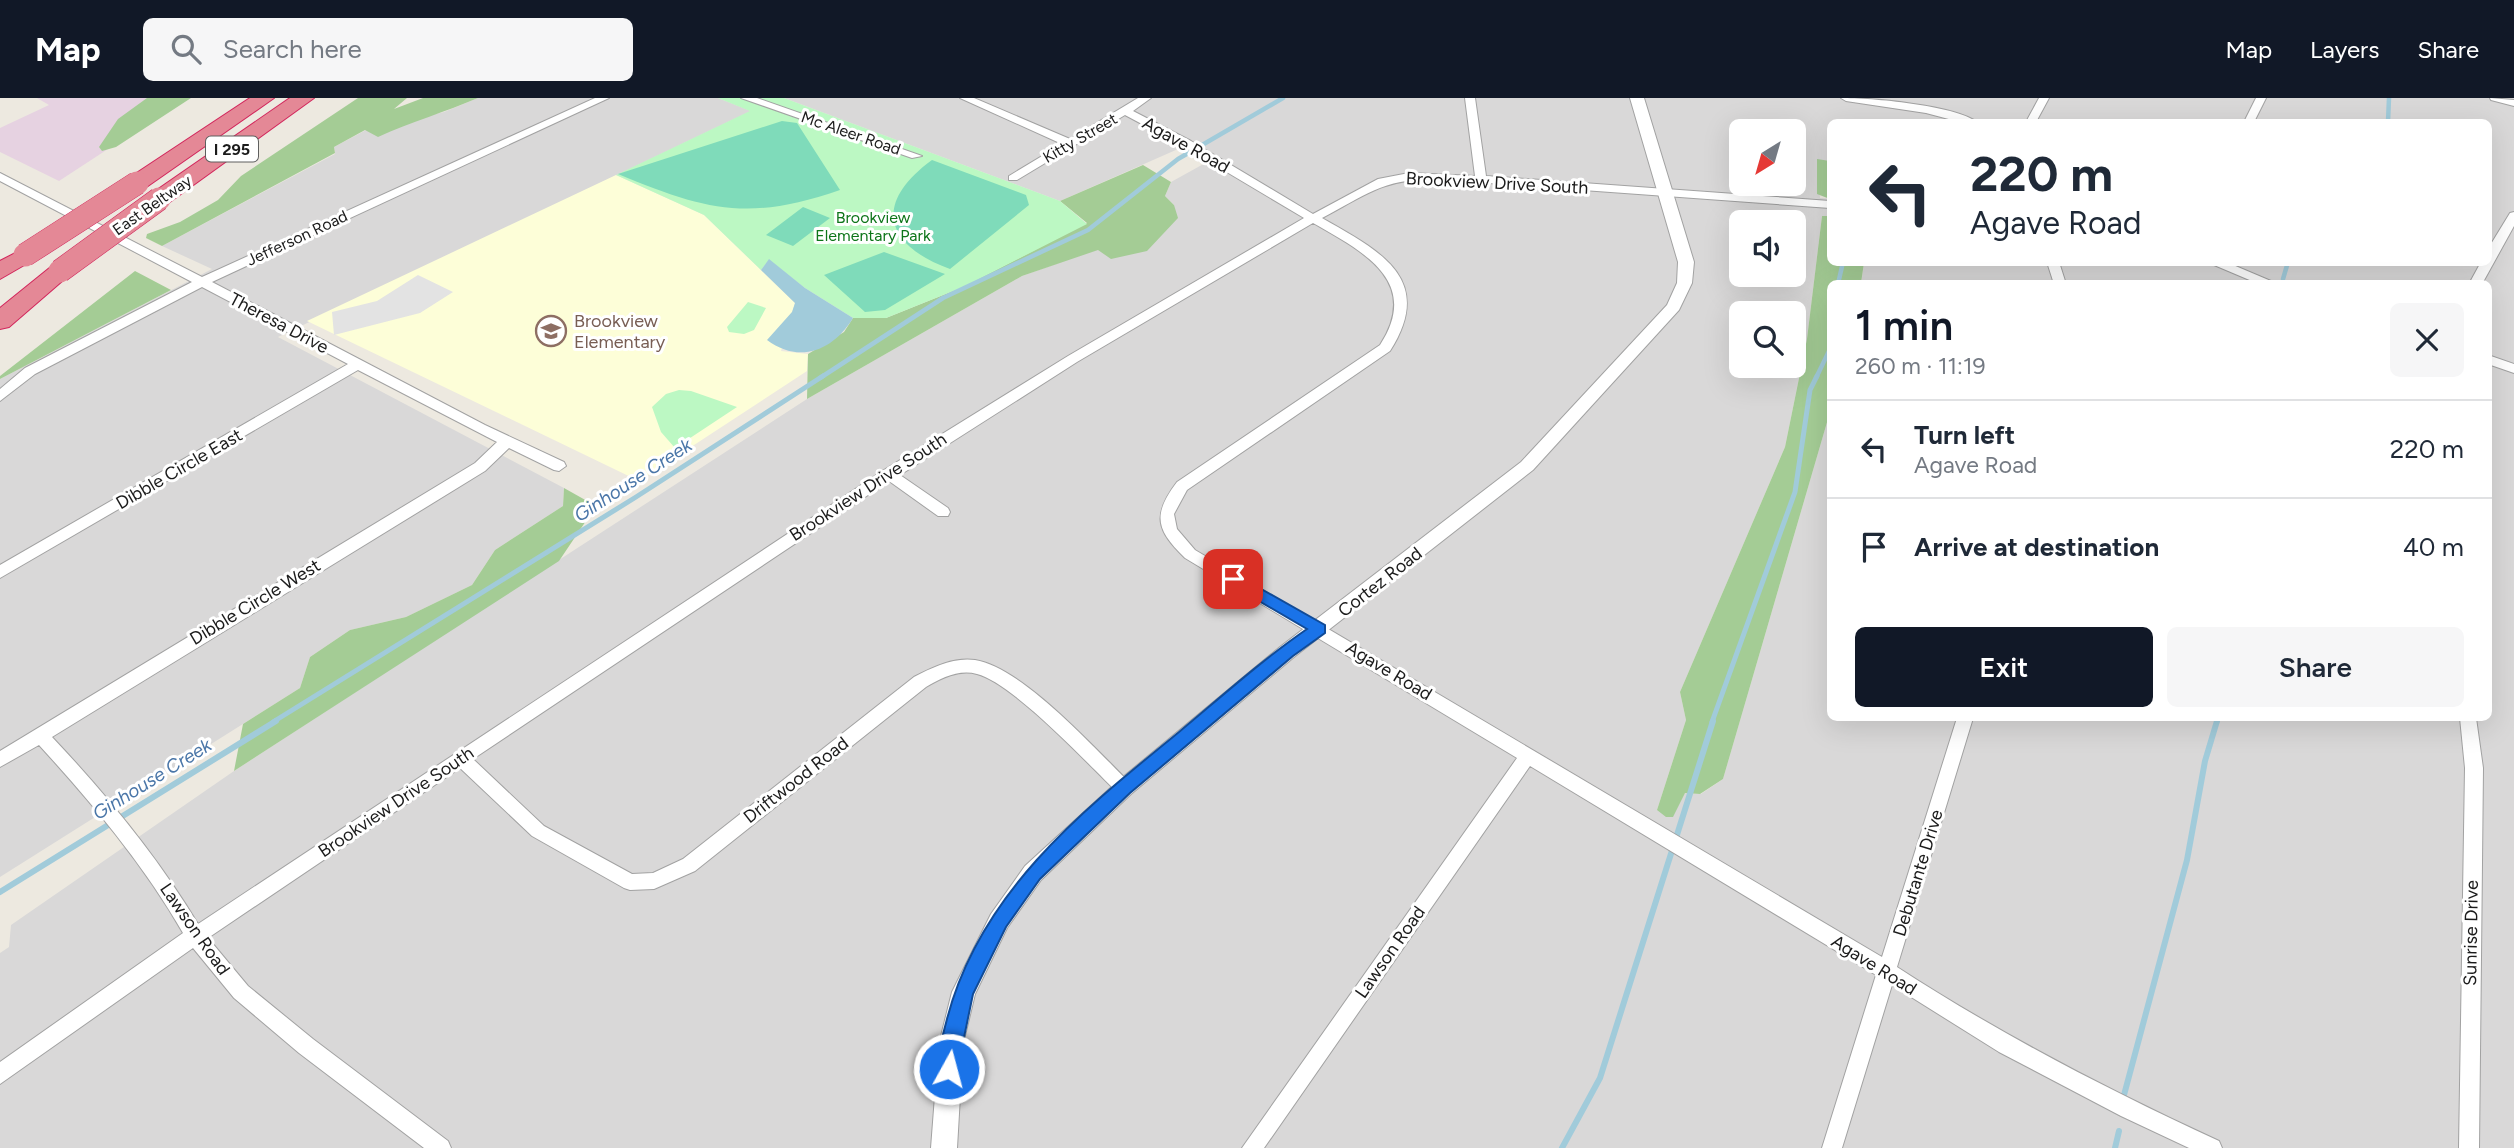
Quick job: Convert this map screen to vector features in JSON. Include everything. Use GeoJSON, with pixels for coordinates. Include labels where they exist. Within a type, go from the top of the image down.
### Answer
{"type":"FeatureCollection","features":[{"type":"Feature","properties":{"kind":"highway","name":"East Beltway"},"geometry":{"type":"LineString","coordinates":[[0,271],[264,98]]}},
{"type":"Feature","properties":{"kind":"highway","name":"East Beltway"},"geometry":{"type":"LineString","coordinates":[[0,312],[304,98]]}},
{"type":"Feature","properties":{"kind":"highway"},"geometry":{"type":"LineString","coordinates":[[0,321],[60,271]]}},
{"type":"Feature","properties":{"kind":"street","name":"Jefferson Road"},"geometry":{"type":"LineString","coordinates":[[0,396],[30,371],[200,282],[604,98]]}},
{"type":"Feature","properties":{"kind":"street","name":"Mc Aleer Road"},"geometry":{"type":"LineString","coordinates":[[746,98],[916,156]]}},
{"type":"Feature","properties":{"kind":"street"},"geometry":{"type":"LineString","coordinates":[[965,98],[1069,143]]}},
{"type":"Feature","properties":{"kind":"street","name":"Kitty Street"},"geometry":{"type":"LineString","coordinates":[[1013,178],[1146,98]]}},
{"type":"Feature","properties":{"kind":"street"},"geometry":{"type":"LineString","coordinates":[[1470,98],[1481,180]]}},
{"type":"Feature","properties":{"kind":"street","name":"Cortez Road"},"geometry":{"type":"LineString","coordinates":[[944,1148],[951,1044],[964,992],[999,921],[1033,873],[1124,788],[1287,652],[1527,467],[1668,313],[1682,294],[1687,276],[1666,193],[1637,98]]}},
{"type":"Feature","properties":{"kind":"street"},"geometry":{"type":"LineString","coordinates":[[1846,98],[1927,110],[1960,119]]}},
{"type":"Feature","properties":{"kind":"street"},"geometry":{"type":"LineString","coordinates":[[2033,119],[2044,98]]}},
{"type":"Feature","properties":{"kind":"street"},"geometry":{"type":"LineString","coordinates":[[2250,119],[2260,98]]}},
{"type":"Feature","properties":{"kind":"street"},"geometry":{"type":"LineString","coordinates":[[2495,98],[2514,103]]}},
{"type":"Feature","properties":{"kind":"street","name":"Agave Road"},"geometry":{"type":"LineString","coordinates":[[1125,111],[1181,140],[1366,252],[1383,266],[1398,284],[1402,311],[1398,329],[1385,348],[1182,486],[1170,501],[1166,522],[1172,539],[1190,554],[1320,629],[1888,972],[1958,1019],[2050,1070],[2212,1148]]}},
{"type":"Feature","properties":{"kind":"street","name":"Theresa Drive"},"geometry":{"type":"LineString","coordinates":[[0,176],[506,441],[559,466]]}},
{"type":"Feature","properties":{"kind":"street","name":"Brookview Drive South"},"geometry":{"type":"LineString","coordinates":[[0,1074],[461,758],[971,420],[1313,219],[1389,180],[1409,176],[1481,180],[1827,205]]}},
{"type":"Feature","properties":{"kind":"street"},"geometry":{"type":"LineString","coordinates":[[2492,254],[2514,216]]}},
{"type":"Feature","properties":{"kind":"street"},"geometry":{"type":"LineString","coordinates":[[2224,266],[2261,280]]}},
{"type":"Feature","properties":{"kind":"street"},"geometry":{"type":"LineString","coordinates":[[2492,361],[2514,369]]}},
{"type":"Feature","properties":{"kind":"street","name":"Dibble Circle East"},"geometry":{"type":"LineString","coordinates":[[0,572],[358,364]]}},
{"type":"Feature","properties":{"kind":"street","name":"Dibble Circle West"},"geometry":{"type":"LineString","coordinates":[[0,760],[480,467],[506,441]]}},
{"type":"Feature","properties":{"kind":"street"},"geometry":{"type":"LineString","coordinates":[[889,474],[943,513]]}},
{"type":"Feature","properties":{"kind":"street","name":"Driftwood Road"},"geometry":{"type":"LineString","coordinates":[[461,758],[538,831],[630,882],[654,881],[689,865],[920,682],[951,668],[982,668],[995,674],[1026,697],[1124,788]]}},
{"type":"Feature","properties":{"kind":"street","name":"Debutante Drive"},"geometry":{"type":"LineString","coordinates":[[1832,1148],[1964,721]]}},
{"type":"Feature","properties":{"kind":"street","name":"Sunrise Drive"},"geometry":{"type":"LineString","coordinates":[[2468,721],[2474,768],[2469,1148]]}},
{"type":"Feature","properties":{"kind":"street","name":"Lawson Road"},"geometry":{"type":"LineString","coordinates":[[40,735],[80,778],[165,885],[196,938],[241,992],[441,1148]]}},
{"type":"Feature","properties":{"kind":"street","name":"Lawson Road"},"geometry":{"type":"LineString","coordinates":[[1252,1148],[1528,757]]}},
{"type":"Feature","properties":{"kind":"shaded area"},"geometry":{"type":"Polygon","coordinates":[[[37,98],[186,98],[59,181],[0,152],[0,128],[49,105],[37,98]]]}},
{"type":"Feature","properties":{"kind":"shaded area"},"geometry":{"type":"Polygon","coordinates":[[[478,98],[718,98],[751,111],[278,337],[564,488],[563,506],[495,550],[472,585],[406,617],[350,630],[310,657],[300,688],[0,877],[0,379],[212,269],[162,246],[335,154],[334,147],[366,130],[444,112],[478,98]]]}},
{"type":"Feature","properties":{"kind":"shaded area"},"geometry":{"type":"Polygon","coordinates":[[[784,98],[2514,98],[2514,1148],[0,1148],[0,953],[9,947],[11,925],[234,771],[807,399],[1022,276],[1098,249],[1174,205],[1165,196],[1171,182],[1218,156],[1194,142],[1060,201],[784,98]]]}},
{"type":"Feature","properties":{"kind":"shaded area","name":"Brookview Elementary"},"geometry":{"type":"Polygon","coordinates":[[[616,175],[704,215],[795,303],[781,351],[808,354],[807,371],[639,481],[307,321],[616,175]]]}},
{"type":"Feature","properties":{"kind":"shaded area"},"geometry":{"type":"Polygon","coordinates":[[[418,275],[453,292],[420,313],[334,335],[332,312],[377,301],[418,275]]]}},
{"type":"Feature","properties":{"kind":"green space"},"geometry":{"type":"Polygon","coordinates":[[[147,98],[191,98],[116,147],[102,151],[99,147],[118,119],[147,98]]]}},
{"type":"Feature","properties":{"kind":"green space"},"geometry":{"type":"Polygon","coordinates":[[[358,98],[407,98],[394,109],[423,98],[478,98],[378,137],[365,130],[334,147],[335,153],[162,246],[146,238],[147,234],[180,222],[218,200],[241,176],[358,98]]]}},
{"type":"Feature","properties":{"kind":"green space","name":"Brookview Elementary Park"},"geometry":{"type":"Polygon","coordinates":[[[718,98],[784,98],[1060,201],[1087,224],[963,287],[886,318],[853,318],[805,288],[769,260],[761,270],[704,215],[616,175],[750,111],[718,98]]]}},
{"type":"Feature","properties":{"kind":"green space"},"geometry":{"type":"Polygon","coordinates":[[[782,121],[797,123],[840,190],[779,206],[727,208],[676,196],[618,174],[782,121]]]}},
{"type":"Feature","properties":{"kind":"green space"},"geometry":{"type":"Polygon","coordinates":[[[1817,159],[1827,161],[1827,198],[1817,194],[1817,159]]]}},
{"type":"Feature","properties":{"kind":"green space"},"geometry":{"type":"Polygon","coordinates":[[[932,160],[1026,195],[1029,205],[950,269],[911,248],[894,222],[894,207],[901,192],[913,176],[932,160]]]}},
{"type":"Feature","properties":{"kind":"green space"},"geometry":{"type":"Polygon","coordinates":[[[1143,165],[1171,182],[1165,196],[1174,205],[1178,218],[1147,251],[1111,259],[1098,250],[1022,276],[807,399],[808,354],[844,332],[853,318],[886,318],[963,287],[1087,223],[1060,201],[1143,165]]]}},
{"type":"Feature","properties":{"kind":"green space"},"geometry":{"type":"Polygon","coordinates":[[[803,207],[830,218],[793,246],[766,235],[803,207]]]}},
{"type":"Feature","properties":{"kind":"green space"},"geometry":{"type":"Polygon","coordinates":[[[1822,216],[1827,216],[1827,266],[1864,266],[1861,280],[1827,280],[1827,422],[1723,779],[1700,794],[1685,793],[1673,817],[1666,817],[1657,810],[1686,720],[1680,692],[1785,447],[1799,378],[1806,378],[1806,344],[1822,216]]]}},
{"type":"Feature","properties":{"kind":"green space"},"geometry":{"type":"Polygon","coordinates":[[[884,252],[945,274],[885,310],[865,312],[824,275],[884,252]]]}},
{"type":"Feature","properties":{"kind":"green space"},"geometry":{"type":"Polygon","coordinates":[[[135,271],[171,290],[0,379],[0,376],[135,271]]]}},
{"type":"Feature","properties":{"kind":"green space"},"geometry":{"type":"Polygon","coordinates":[[[748,302],[766,308],[754,330],[744,334],[729,332],[727,327],[748,302]]]}},
{"type":"Feature","properties":{"kind":"green space"},"geometry":{"type":"Polygon","coordinates":[[[679,390],[691,391],[737,407],[675,448],[661,432],[652,407],[666,394],[679,390]]]}},
{"type":"Feature","properties":{"kind":"green space"},"geometry":{"type":"Polygon","coordinates":[[[564,488],[596,506],[559,561],[234,771],[243,724],[300,688],[310,657],[350,630],[406,617],[472,585],[495,550],[563,506],[564,488]]]}},
{"type":"Feature","properties":{"kind":"water"},"geometry":{"type":"Polygon","coordinates":[[[769,259],[805,288],[853,318],[836,339],[825,346],[803,352],[779,347],[767,340],[792,312],[795,303],[761,270],[769,259]]]}},
{"type":"Feature","properties":{"kind":"waterway","name":"Ginhouse Creek"},"geometry":{"type":"LineString","coordinates":[[820,378],[943,298],[1088,230],[1178,159],[1283,98]]}},
{"type":"Feature","properties":{"kind":"waterway"},"geometry":{"type":"LineString","coordinates":[[2388,119],[2389,98]]}},
{"type":"Feature","properties":{"kind":"waterway"},"geometry":{"type":"LineString","coordinates":[[1839,280],[1842,266]]}},
{"type":"Feature","properties":{"kind":"waterway"},"geometry":{"type":"LineString","coordinates":[[2283,279],[2287,266]]}},
{"type":"Feature","properties":{"kind":"waterway"},"geometry":{"type":"LineString","coordinates":[[1816,378],[1827,355]]}},
{"type":"Feature","properties":{"kind":"waterway","name":"Ginhouse Creek"},"geometry":{"type":"LineString","coordinates":[[273,722],[636,497],[823,376]]}},
{"type":"Feature","properties":{"kind":"waterway"},"geometry":{"type":"LineString","coordinates":[[1712,722],[1795,492],[1810,390],[1816,378]]}},
{"type":"Feature","properties":{"kind":"waterway","name":"Ginhouse Creek"},"geometry":{"type":"LineString","coordinates":[[0,892],[276,721]]}},
{"type":"Feature","properties":{"kind":"waterway"},"geometry":{"type":"LineString","coordinates":[[1562,1148],[1600,1078],[1713,721]]}},
{"type":"Feature","properties":{"kind":"waterway"},"geometry":{"type":"LineString","coordinates":[[2124,1095],[2187,860],[2205,761],[2217,721]]}},
{"type":"Feature","properties":{"kind":"waterway"},"geometry":{"type":"LineString","coordinates":[[2115,1148],[2119,1131]]}},
{"type":"Feature","properties":{"kind":"place","name":"Brookview Elementary"},"geometry":{"type":"Point","coordinates":[551,331]}},
{"type":"Feature","properties":{"kind":"route"},"geometry":{"type":"LineString","coordinates":[[949,1069],[951,1044],[964,992],[999,921],[1033,873],[1124,788],[1287,652],[1320,629],[1233,579]]}}]}
